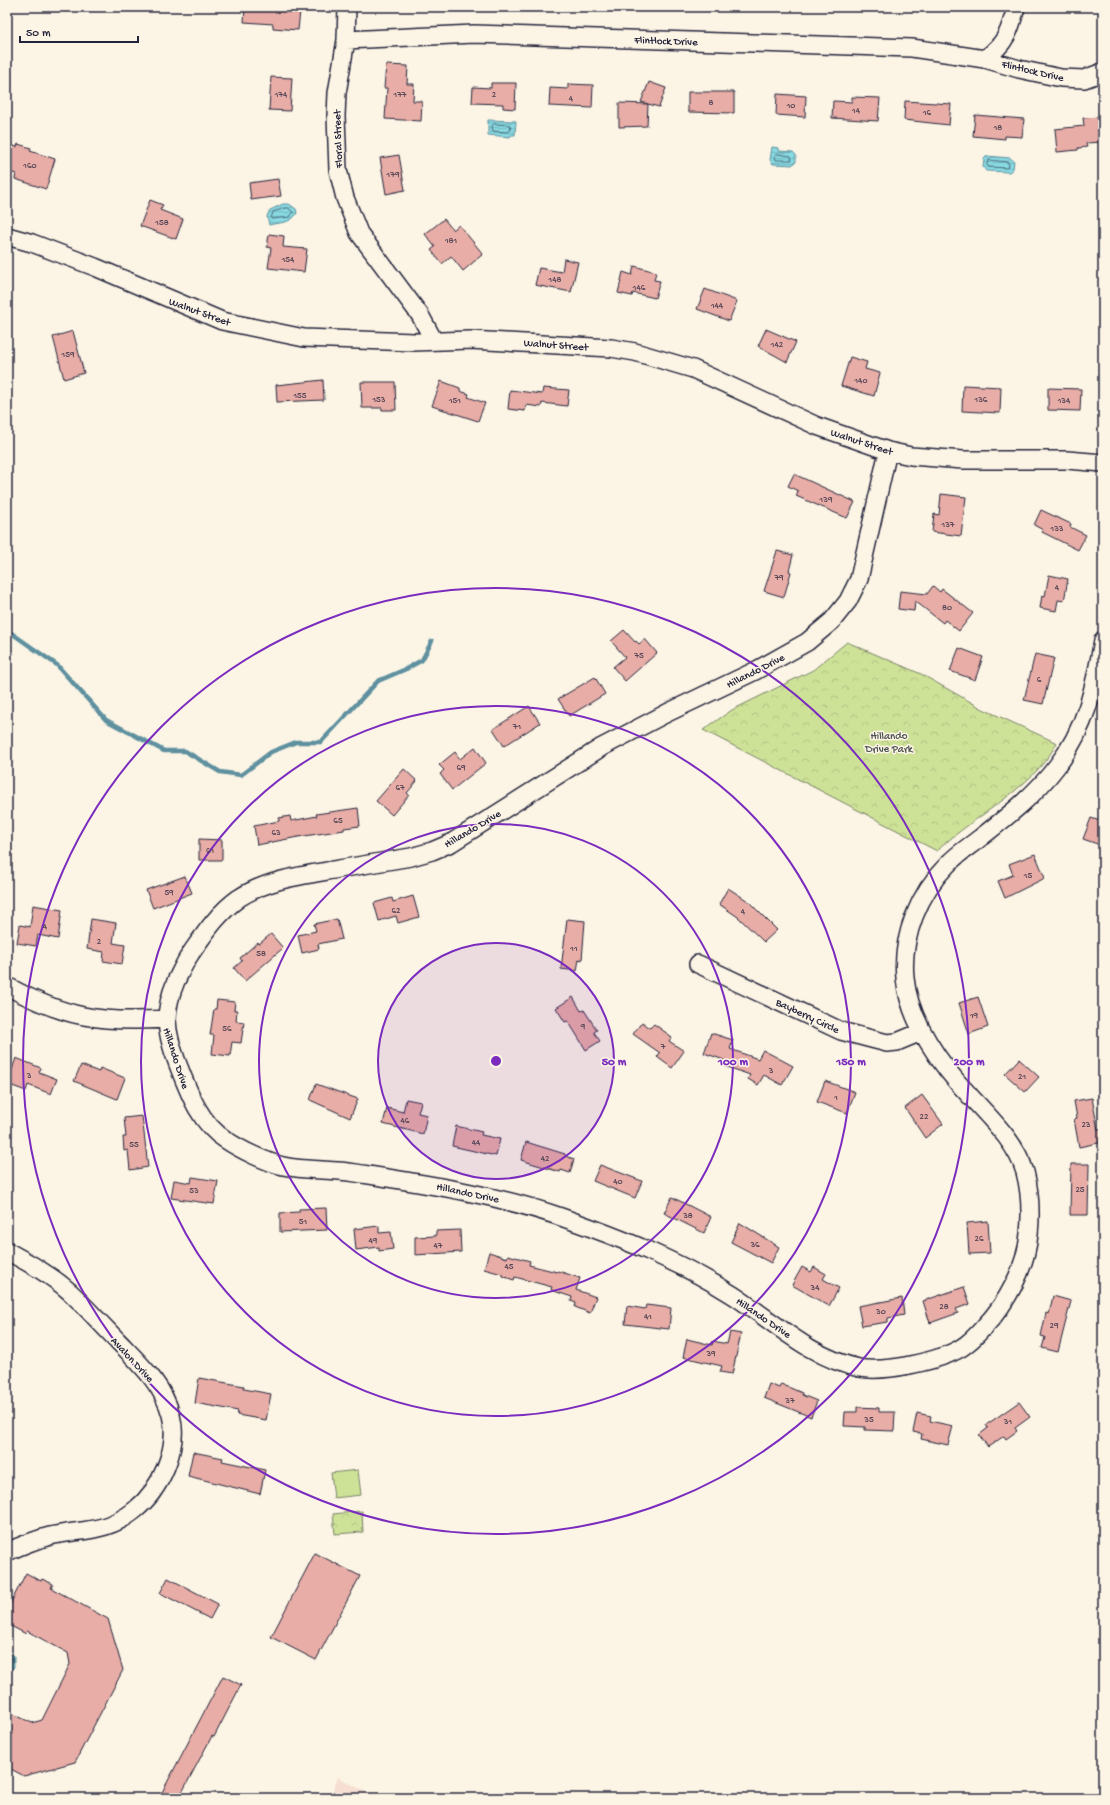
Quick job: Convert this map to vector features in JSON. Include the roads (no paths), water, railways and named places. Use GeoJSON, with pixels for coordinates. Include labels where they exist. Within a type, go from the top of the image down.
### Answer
{"type":"FeatureCollection","features":[{"type":"Feature","properties":{"kind":"street","name":"Floral Street"},"geometry":{"type":"LineString","coordinates":[[347,7],[346,40],[337,93],[336,116],[338,170],[345,198],[359,233],[420,315],[434,341]]}},
{"type":"Feature","properties":{"kind":"street","name":"Flintlock Drive"},"geometry":{"type":"LineString","coordinates":[[985,59],[999,49],[1003,44],[1011,25],[1016,7]]}},
{"type":"Feature","properties":{"kind":"street","name":"Flintlock Drive"},"geometry":{"type":"LineString","coordinates":[[346,40],[474,34],[912,48],[985,59],[1018,69],[1062,78],[1084,79],[1103,72]]}},
{"type":"Feature","properties":{"kind":"street","name":"Walnut Street"},"geometry":{"type":"LineString","coordinates":[[7,236],[32,243],[88,265],[222,321],[304,338],[543,342],[611,348],[635,352],[693,369],[817,426],[888,451],[911,456],[964,460],[1067,460],[1103,463]]}},
{"type":"Feature","properties":{"kind":"street","name":"Hillando Drive"},"geometry":{"type":"LineString","coordinates":[[888,451],[859,579],[848,601],[832,621],[807,642],[755,671],[667,713],[602,747],[451,843],[432,851],[411,857],[308,874],[276,881],[250,892],[236,901],[215,920],[184,963],[168,1000],[166,1019],[172,1050],[189,1093],[196,1107],[211,1128],[238,1148],[281,1166],[342,1170],[462,1190],[499,1198],[556,1216],[633,1244],[674,1262],[730,1294],[815,1352],[852,1367],[871,1370],[901,1366],[946,1355],[970,1342],[988,1324],[1004,1303],[1020,1272],[1028,1245],[1030,1224],[1029,1196],[1025,1172],[1019,1156],[1001,1130],[960,1086],[921,1032],[909,998],[905,978],[906,946],[913,917],[928,890],[948,863],[1019,807],[1036,791],[1060,762],[1079,731],[1089,707],[1103,640]]}},
{"type":"Feature","properties":{"kind":"street","name":"Bayberry Circle"},"geometry":{"type":"LineString","coordinates":[[698,964],[841,1031],[887,1043],[897,1042],[921,1032]]}},
{"type":"Feature","properties":{"kind":"street"},"geometry":{"type":"LineString","coordinates":[[7,986],[57,1010],[85,1017],[126,1021],[166,1019]]}},
{"type":"Feature","properties":{"kind":"street","name":"Avalon Drive"},"geometry":{"type":"LineString","coordinates":[[7,1251],[34,1265],[70,1292],[147,1371],[160,1389],[172,1416],[172,1429],[170,1453],[165,1470],[146,1500],[134,1510],[117,1522],[101,1529],[48,1537],[7,1552]]}},
{"type":"Feature","properties":{"kind":"water"},"geometry":{"type":"Polygon","coordinates":[[[488,120],[516,121],[515,135],[511,135],[510,137],[488,135],[488,120]]]}},
{"type":"Feature","properties":{"kind":"water"},"geometry":{"type":"Polygon","coordinates":[[[772,147],[779,148],[779,151],[793,152],[796,155],[796,162],[792,165],[773,164],[770,160],[772,147]]]}},
{"type":"Feature","properties":{"kind":"water"},"geometry":{"type":"Polygon","coordinates":[[[987,156],[1010,158],[1014,161],[1013,169],[1009,172],[986,171],[983,167],[984,159],[987,156]]]}},
{"type":"Feature","properties":{"kind":"water"},"geometry":{"type":"Polygon","coordinates":[[[283,204],[289,204],[296,209],[297,213],[295,217],[285,222],[269,225],[267,216],[270,210],[283,204]]]}},
{"type":"Feature","properties":{"kind":"water"},"geometry":{"type":"Polygon","coordinates":[[[7,1651],[14,1656],[14,1667],[7,1671],[7,1651]]]}},
{"type":"Feature","properties":{"kind":"waterway"},"geometry":{"type":"LineString","coordinates":[[7,630],[57,665],[106,720],[164,751],[185,751],[220,772],[241,775],[271,752],[296,742],[321,742],[378,681],[406,669],[422,660],[432,641]]}},
{"type":"Feature","properties":{"kind":"park label","name":"Hillando Drive Park"},"geometry":{"type":"Point","coordinates":[889,741]}}]}
